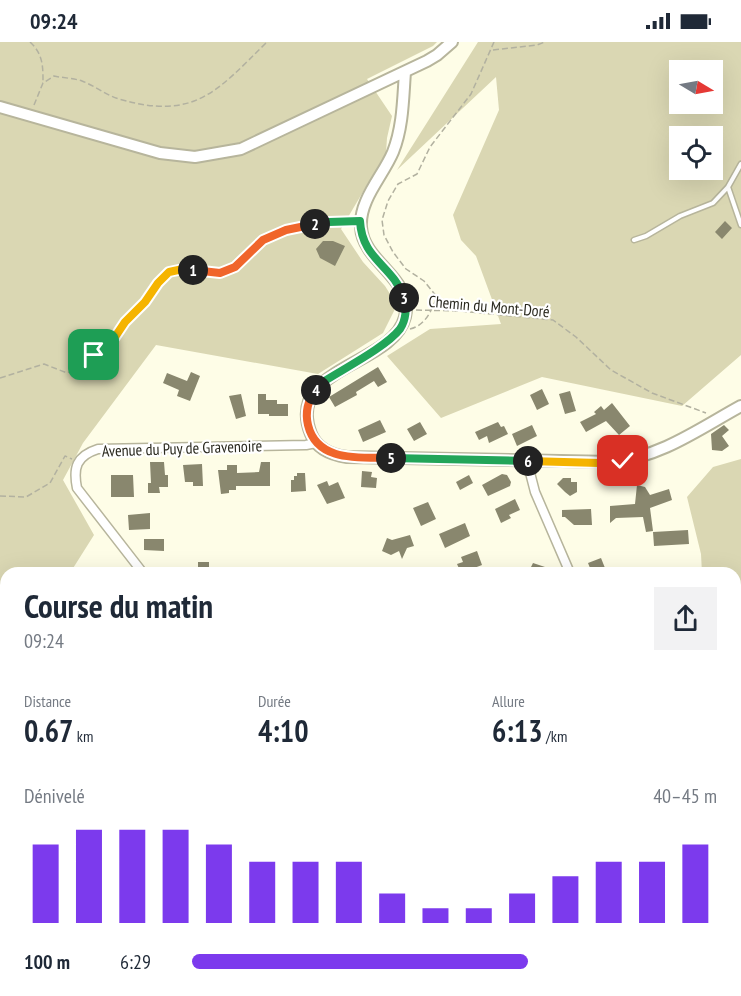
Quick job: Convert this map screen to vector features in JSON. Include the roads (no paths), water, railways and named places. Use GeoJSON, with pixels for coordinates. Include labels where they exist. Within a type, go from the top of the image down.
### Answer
{"type":"FeatureCollection","features":[{"type":"Feature","properties":{"kind":"street"},"geometry":{"type":"LineString","coordinates":[[0,107],[160,153],[182,157],[207,156],[241,149],[405,72],[437,55],[452,42]]}},
{"type":"Feature","properties":{"kind":"street"},"geometry":{"type":"LineString","coordinates":[[405,72],[398,137],[387,165],[364,206],[360,221],[363,242],[371,255],[397,283],[404,296],[406,309],[403,323],[398,332],[380,346],[323,382],[316,390],[309,400],[306,415],[308,428],[316,443],[328,452],[347,457],[599,463],[635,459],[670,446],[741,406]]}},
{"type":"Feature","properties":{"kind":"street","name":"Avenue du Puy de Gravenoire"},"geometry":{"type":"LineString","coordinates":[[138,567],[77,488],[74,474],[79,462],[87,453],[98,449],[316,443]]}},
{"type":"Feature","properties":{"kind":"street"},"geometry":{"type":"LineString","coordinates":[[527,461],[535,492],[567,567]]}},
{"type":"Feature","properties":{"kind":"lane"},"geometry":{"type":"LineString","coordinates":[[634,240],[646,236],[680,216],[713,203],[728,187],[741,164]]}},
{"type":"Feature","properties":{"kind":"lane"},"geometry":{"type":"LineString","coordinates":[[728,187],[741,225]]}}]}
